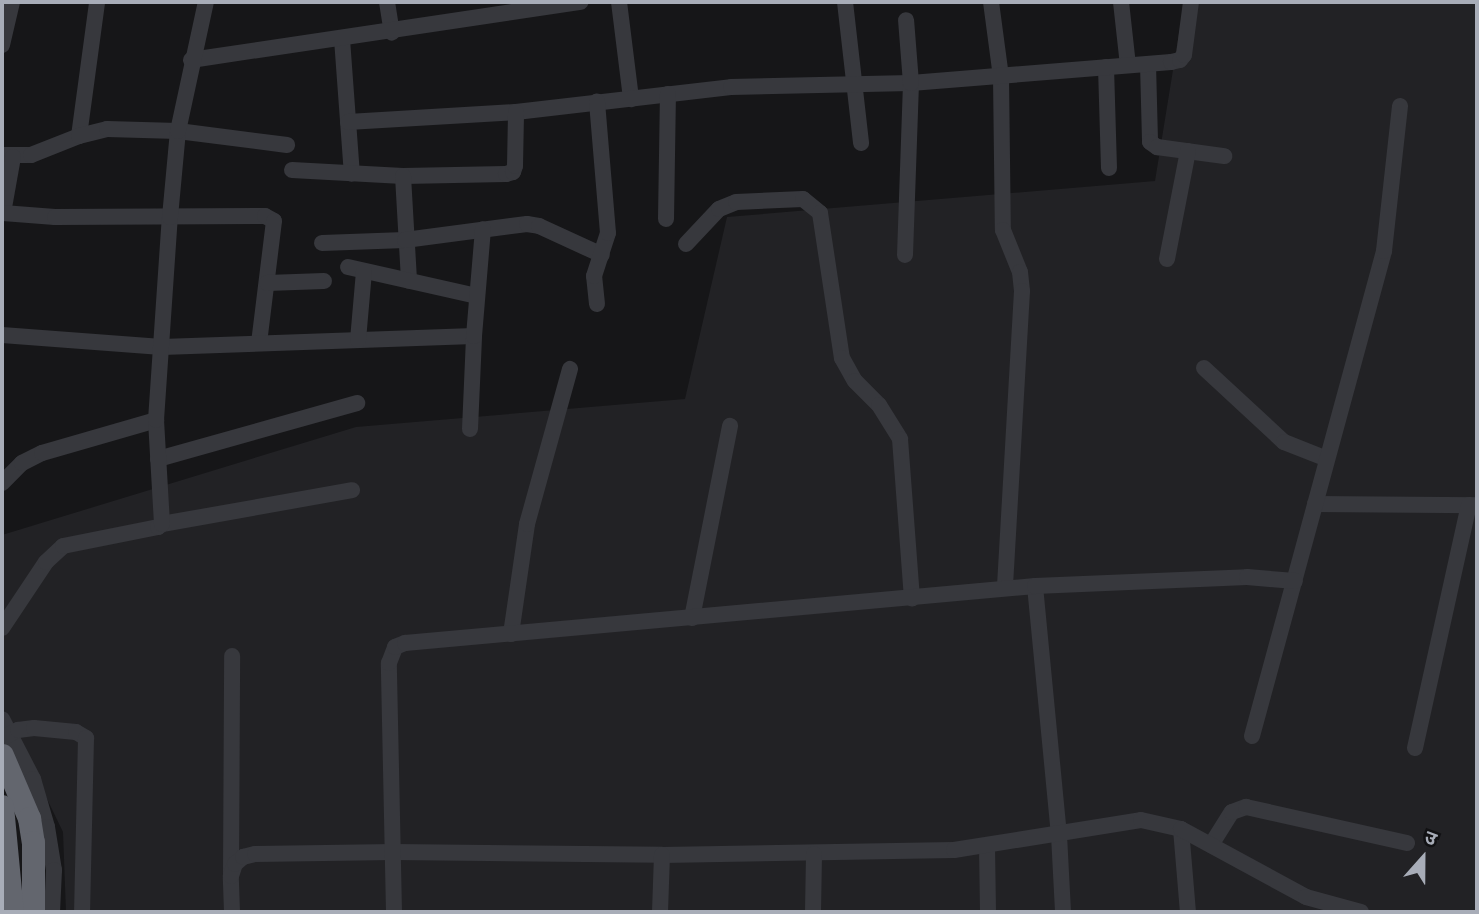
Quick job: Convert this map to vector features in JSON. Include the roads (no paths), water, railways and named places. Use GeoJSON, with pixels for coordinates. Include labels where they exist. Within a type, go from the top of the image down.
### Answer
{"type":"FeatureCollection","features":[{"type":"Feature","properties":{"kind":"highway"},"geometry":{"type":"LineString","coordinates":[[4,742],[43,858],[33,912]]}},
{"type":"Feature","properties":{"kind":"highway"},"geometry":{"type":"LineString","coordinates":[[2,806],[12,912]]}},
{"type":"Feature","properties":{"kind":"street"},"geometry":{"type":"LineString","coordinates":[[2,45],[12,2]]}},
{"type":"Feature","properties":{"kind":"street"},"geometry":{"type":"LineString","coordinates":[[79,136],[97,2]]}},
{"type":"Feature","properties":{"kind":"street"},"geometry":{"type":"LineString","coordinates":[[162,524],[156,420],[170,217],[178,131],[191,60],[206,2]]}},
{"type":"Feature","properties":{"kind":"street"},"geometry":{"type":"LineString","coordinates":[[387,2],[392,33]]}},
{"type":"Feature","properties":{"kind":"street"},"geometry":{"type":"LineString","coordinates":[[191,60],[392,33],[505,7],[581,2]]}},
{"type":"Feature","properties":{"kind":"street"},"geometry":{"type":"LineString","coordinates":[[619,2],[631,99]]}},
{"type":"Feature","properties":{"kind":"street"},"geometry":{"type":"LineString","coordinates":[[845,2],[860,144]]}},
{"type":"Feature","properties":{"kind":"street"},"geometry":{"type":"LineString","coordinates":[[1121,2],[1128,65]]}},
{"type":"Feature","properties":{"kind":"street"},"geometry":{"type":"LineString","coordinates":[[348,122],[516,112],[752,86],[911,83],[1180,60],[1184,55],[1191,2]]}},
{"type":"Feature","properties":{"kind":"street"},"geometry":{"type":"LineString","coordinates":[[994,3],[1001,77],[1003,230],[1020,272],[1022,291],[1005,589]]}},
{"type":"Feature","properties":{"kind":"street"},"geometry":{"type":"LineString","coordinates":[[905,255],[911,83],[906,20]]}},
{"type":"Feature","properties":{"kind":"street"},"geometry":{"type":"LineString","coordinates":[[342,39],[352,174]]}},
{"type":"Feature","properties":{"kind":"street"},"geometry":{"type":"LineString","coordinates":[[1147,64],[1150,142],[1157,147],[1224,156]]}},
{"type":"Feature","properties":{"kind":"street"},"geometry":{"type":"LineString","coordinates":[[1106,67],[1109,168]]}},
{"type":"Feature","properties":{"kind":"street"},"geometry":{"type":"LineString","coordinates":[[666,219],[668,94]]}},
{"type":"Feature","properties":{"kind":"street"},"geometry":{"type":"LineString","coordinates":[[597,101],[608,233],[593,283],[597,304]]}},
{"type":"Feature","properties":{"kind":"street"},"geometry":{"type":"LineString","coordinates":[[1252,736],[1384,251],[1400,106]]}},
{"type":"Feature","properties":{"kind":"street"},"geometry":{"type":"LineString","coordinates":[[292,170],[403,176],[513,172],[516,112]]}},
{"type":"Feature","properties":{"kind":"street"},"geometry":{"type":"LineString","coordinates":[[259,343],[274,228],[271,218],[3,217],[7,156],[31,156],[79,136],[107,129],[178,131],[287,145]]}},
{"type":"Feature","properties":{"kind":"street"},"geometry":{"type":"LineString","coordinates":[[1167,258],[1188,151]]}},
{"type":"Feature","properties":{"kind":"street"},"geometry":{"type":"LineString","coordinates":[[403,176],[409,281]]}},
{"type":"Feature","properties":{"kind":"street"},"geometry":{"type":"LineString","coordinates":[[686,244],[719,208],[736,202],[793,198],[813,204],[820,213],[842,358],[855,381],[885,413],[901,439],[912,599]]}},
{"type":"Feature","properties":{"kind":"street"},"geometry":{"type":"LineString","coordinates":[[322,243],[405,240],[517,224],[539,226],[602,255]]}},
{"type":"Feature","properties":{"kind":"street"},"geometry":{"type":"LineString","coordinates":[[470,429],[483,229]]}},
{"type":"Feature","properties":{"kind":"street"},"geometry":{"type":"LineString","coordinates":[[348,267],[477,296]]}},
{"type":"Feature","properties":{"kind":"street"},"geometry":{"type":"LineString","coordinates":[[358,340],[364,271]]}},
{"type":"Feature","properties":{"kind":"street"},"geometry":{"type":"LineString","coordinates":[[267,284],[324,281]]}},
{"type":"Feature","properties":{"kind":"street"},"geometry":{"type":"LineString","coordinates":[[2,335],[162,347],[474,336]]}},
{"type":"Feature","properties":{"kind":"street"},"geometry":{"type":"LineString","coordinates":[[511,634],[527,524],[570,369]]}},
{"type":"Feature","properties":{"kind":"street"},"geometry":{"type":"LineString","coordinates":[[1204,369],[1284,442],[1327,459]]}},
{"type":"Feature","properties":{"kind":"street"},"geometry":{"type":"LineString","coordinates":[[158,459],[357,403]]}},
{"type":"Feature","properties":{"kind":"street"},"geometry":{"type":"LineString","coordinates":[[2,483],[22,463],[42,453],[156,420]]}},
{"type":"Feature","properties":{"kind":"street"},"geometry":{"type":"LineString","coordinates":[[692,618],[730,426]]}},
{"type":"Feature","properties":{"kind":"street"},"geometry":{"type":"LineString","coordinates":[[2,628],[46,562],[63,545],[162,524],[352,490]]}},
{"type":"Feature","properties":{"kind":"street"},"geometry":{"type":"LineString","coordinates":[[1315,504],[1473,505],[1415,748]]}},
{"type":"Feature","properties":{"kind":"street"},"geometry":{"type":"LineString","coordinates":[[394,912],[389,663],[395,647],[405,643],[1035,586],[1247,577],[1295,581]]}},
{"type":"Feature","properties":{"kind":"street"},"geometry":{"type":"LineString","coordinates":[[1035,586],[1059,835],[1063,912]]}},
{"type":"Feature","properties":{"kind":"street"},"geometry":{"type":"LineString","coordinates":[[232,656],[232,912]]}},
{"type":"Feature","properties":{"kind":"street"},"geometry":{"type":"LineString","coordinates":[[2,719],[4,742],[34,728],[76,732],[86,738],[81,857],[82,912]]}},
{"type":"Feature","properties":{"kind":"street"},"geometry":{"type":"LineString","coordinates":[[1211,845],[1233,812],[1246,807],[1407,843]]}},
{"type":"Feature","properties":{"kind":"street"},"geometry":{"type":"LineString","coordinates":[[231,876],[235,864],[243,857],[255,854],[814,854],[987,847],[1141,820],[1160,822],[1181,829],[1321,907],[1361,912]]}},
{"type":"Feature","properties":{"kind":"street"},"geometry":{"type":"LineString","coordinates":[[1181,829],[1188,912]]}},
{"type":"Feature","properties":{"kind":"street"},"geometry":{"type":"LineString","coordinates":[[987,847],[988,912]]}},
{"type":"Feature","properties":{"kind":"street"},"geometry":{"type":"LineString","coordinates":[[813,912],[814,854]]}},
{"type":"Feature","properties":{"kind":"street"},"geometry":{"type":"LineString","coordinates":[[660,912],[662,855]]}},
{"type":"Feature","properties":{"kind":"street"},"geometry":{"type":"LineString","coordinates":[[52,912],[43,858],[81,857]]}}]}
